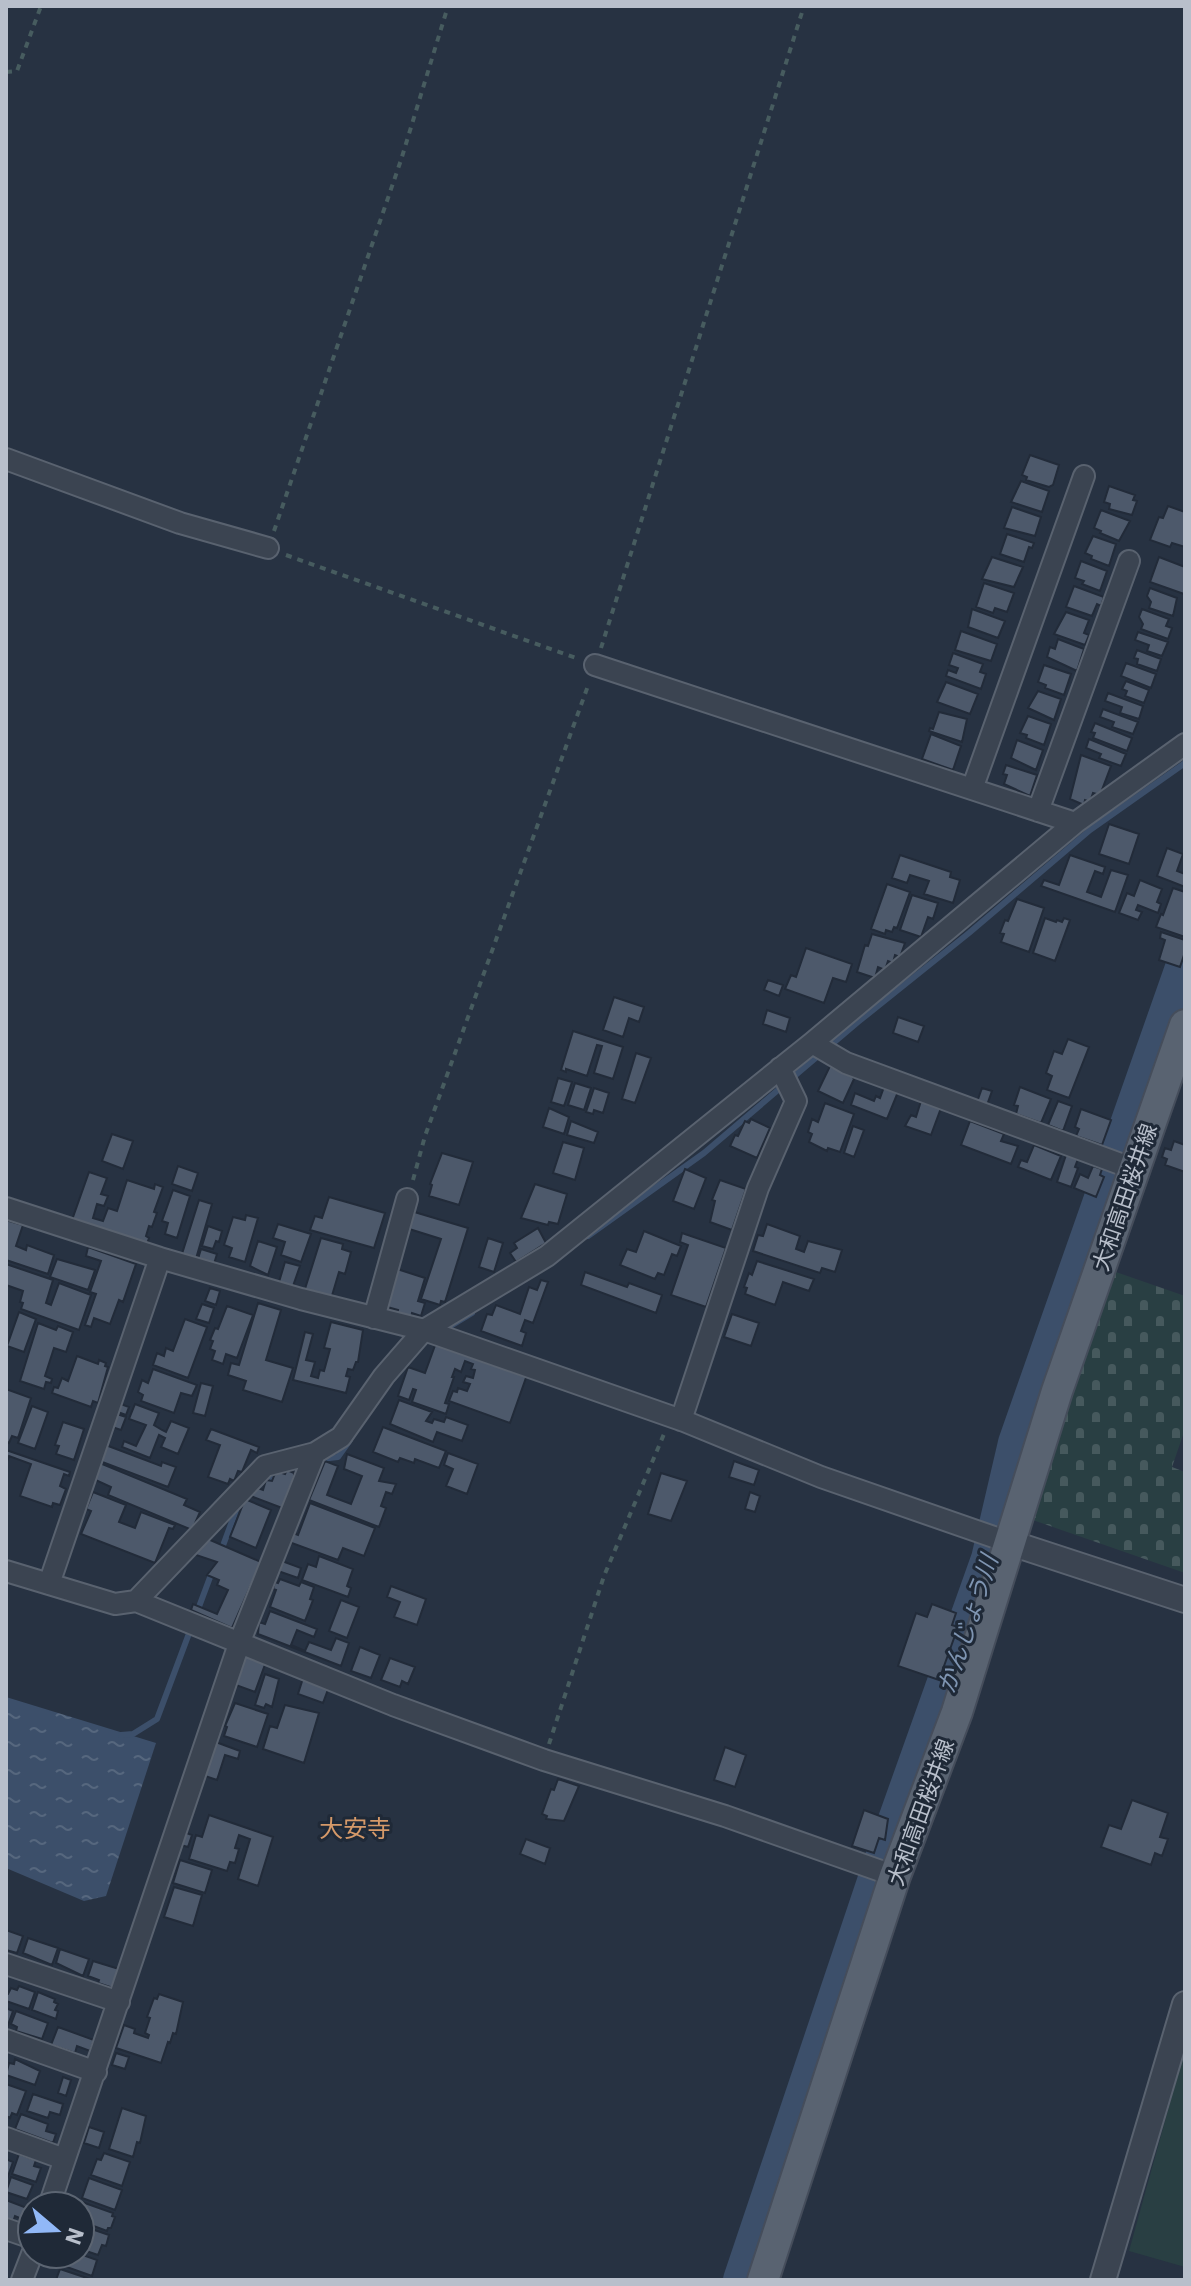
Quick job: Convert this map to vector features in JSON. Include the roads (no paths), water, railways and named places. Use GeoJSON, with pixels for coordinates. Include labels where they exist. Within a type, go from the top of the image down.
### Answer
{"type":"FeatureCollection","features":[{"type":"Feature","properties":{"kind":"main road","name":"大和高田桜井線"},"geometry":{"type":"LineString","coordinates":[[763,2280],[885,1873],[957,1712],[1001,1539],[1057,1391],[1124,1165],[1184,1032]]}},
{"type":"Feature","properties":{"kind":"street"},"geometry":{"type":"LineString","coordinates":[[6,459],[180,523],[268,548]]}},
{"type":"Feature","properties":{"kind":"street"},"geometry":{"type":"LineString","coordinates":[[972,789],[1084,476]]}},
{"type":"Feature","properties":{"kind":"street"},"geometry":{"type":"LineString","coordinates":[[1038,811],[1129,561]]}},
{"type":"Feature","properties":{"kind":"street"},"geometry":{"type":"LineString","coordinates":[[595,665],[1075,823]]}},
{"type":"Feature","properties":{"kind":"street"},"geometry":{"type":"LineString","coordinates":[[136,1601],[265,1466],[315,1453],[341,1437],[384,1376],[424,1330],[547,1256],[812,1043],[1075,823],[1185,744]]}},
{"type":"Feature","properties":{"kind":"street"},"geometry":{"type":"LineString","coordinates":[[812,1043],[846,1063],[1124,1165]]}},
{"type":"Feature","properties":{"kind":"street"},"geometry":{"type":"LineString","coordinates":[[676,1418],[758,1188],[796,1101],[780,1068]]}},
{"type":"Feature","properties":{"kind":"street"},"geometry":{"type":"LineString","coordinates":[[374,1318],[407,1199]]}},
{"type":"Feature","properties":{"kind":"street"},"geometry":{"type":"LineString","coordinates":[[6,1208],[160,1258],[301,1299],[424,1330],[676,1418],[821,1477],[1185,1600]]}},
{"type":"Feature","properties":{"kind":"street"},"geometry":{"type":"LineString","coordinates":[[49,1584],[160,1258]]}},
{"type":"Feature","properties":{"kind":"street"},"geometry":{"type":"LineString","coordinates":[[54,2190],[240,1641],[315,1453]]}},
{"type":"Feature","properties":{"kind":"street"},"geometry":{"type":"LineString","coordinates":[[6,1571],[115,1604],[136,1601],[393,1705],[544,1760],[725,1816],[885,1873]]}},
{"type":"Feature","properties":{"kind":"street"},"geometry":{"type":"LineString","coordinates":[[6,1964],[119,2002]]}},
{"type":"Feature","properties":{"kind":"street"},"geometry":{"type":"LineString","coordinates":[[1103,2280],[1185,2004]]}},
{"type":"Feature","properties":{"kind":"street"},"geometry":{"type":"LineString","coordinates":[[6,2040],[96,2072]]}},
{"type":"Feature","properties":{"kind":"street"},"geometry":{"type":"LineString","coordinates":[[6,2138],[64,2159]]}},
{"type":"Feature","properties":{"kind":"water"},"geometry":{"type":"Polygon","coordinates":[[[6,1697],[156,1743],[106,1896],[84,1901],[6,1868],[6,1697]]]}},
{"type":"Feature","properties":{"kind":"waterway"},"geometry":{"type":"LineString","coordinates":[[588,1236],[704,1153],[1090,830],[1185,763]]}},
{"type":"Feature","properties":{"kind":"waterway","name":"かんじょう川"},"geometry":{"type":"LineString","coordinates":[[742,2280],[892,1834],[990,1559],[1017,1443],[1185,965]]}},
{"type":"Feature","properties":{"kind":"waterway"},"geometry":{"type":"LineString","coordinates":[[444,1330],[472,1313]]}},
{"type":"Feature","properties":{"kind":"waterway"},"geometry":{"type":"LineString","coordinates":[[321,1459],[338,1457],[350,1440]]}},
{"type":"Feature","properties":{"kind":"waterway"},"geometry":{"type":"LineString","coordinates":[[260,1484],[280,1471]]}},
{"type":"Feature","properties":{"kind":"waterway"},"geometry":{"type":"LineString","coordinates":[[221,1551],[238,1505]]}},
{"type":"Feature","properties":{"kind":"waterway"},"geometry":{"type":"LineString","coordinates":[[121,1735],[133,1734],[157,1719],[212,1572]]}},
{"type":"Feature","properties":{"kind":"district","name":"大安寺"},"geometry":{"type":"Point","coordinates":[355,1828]}}]}
